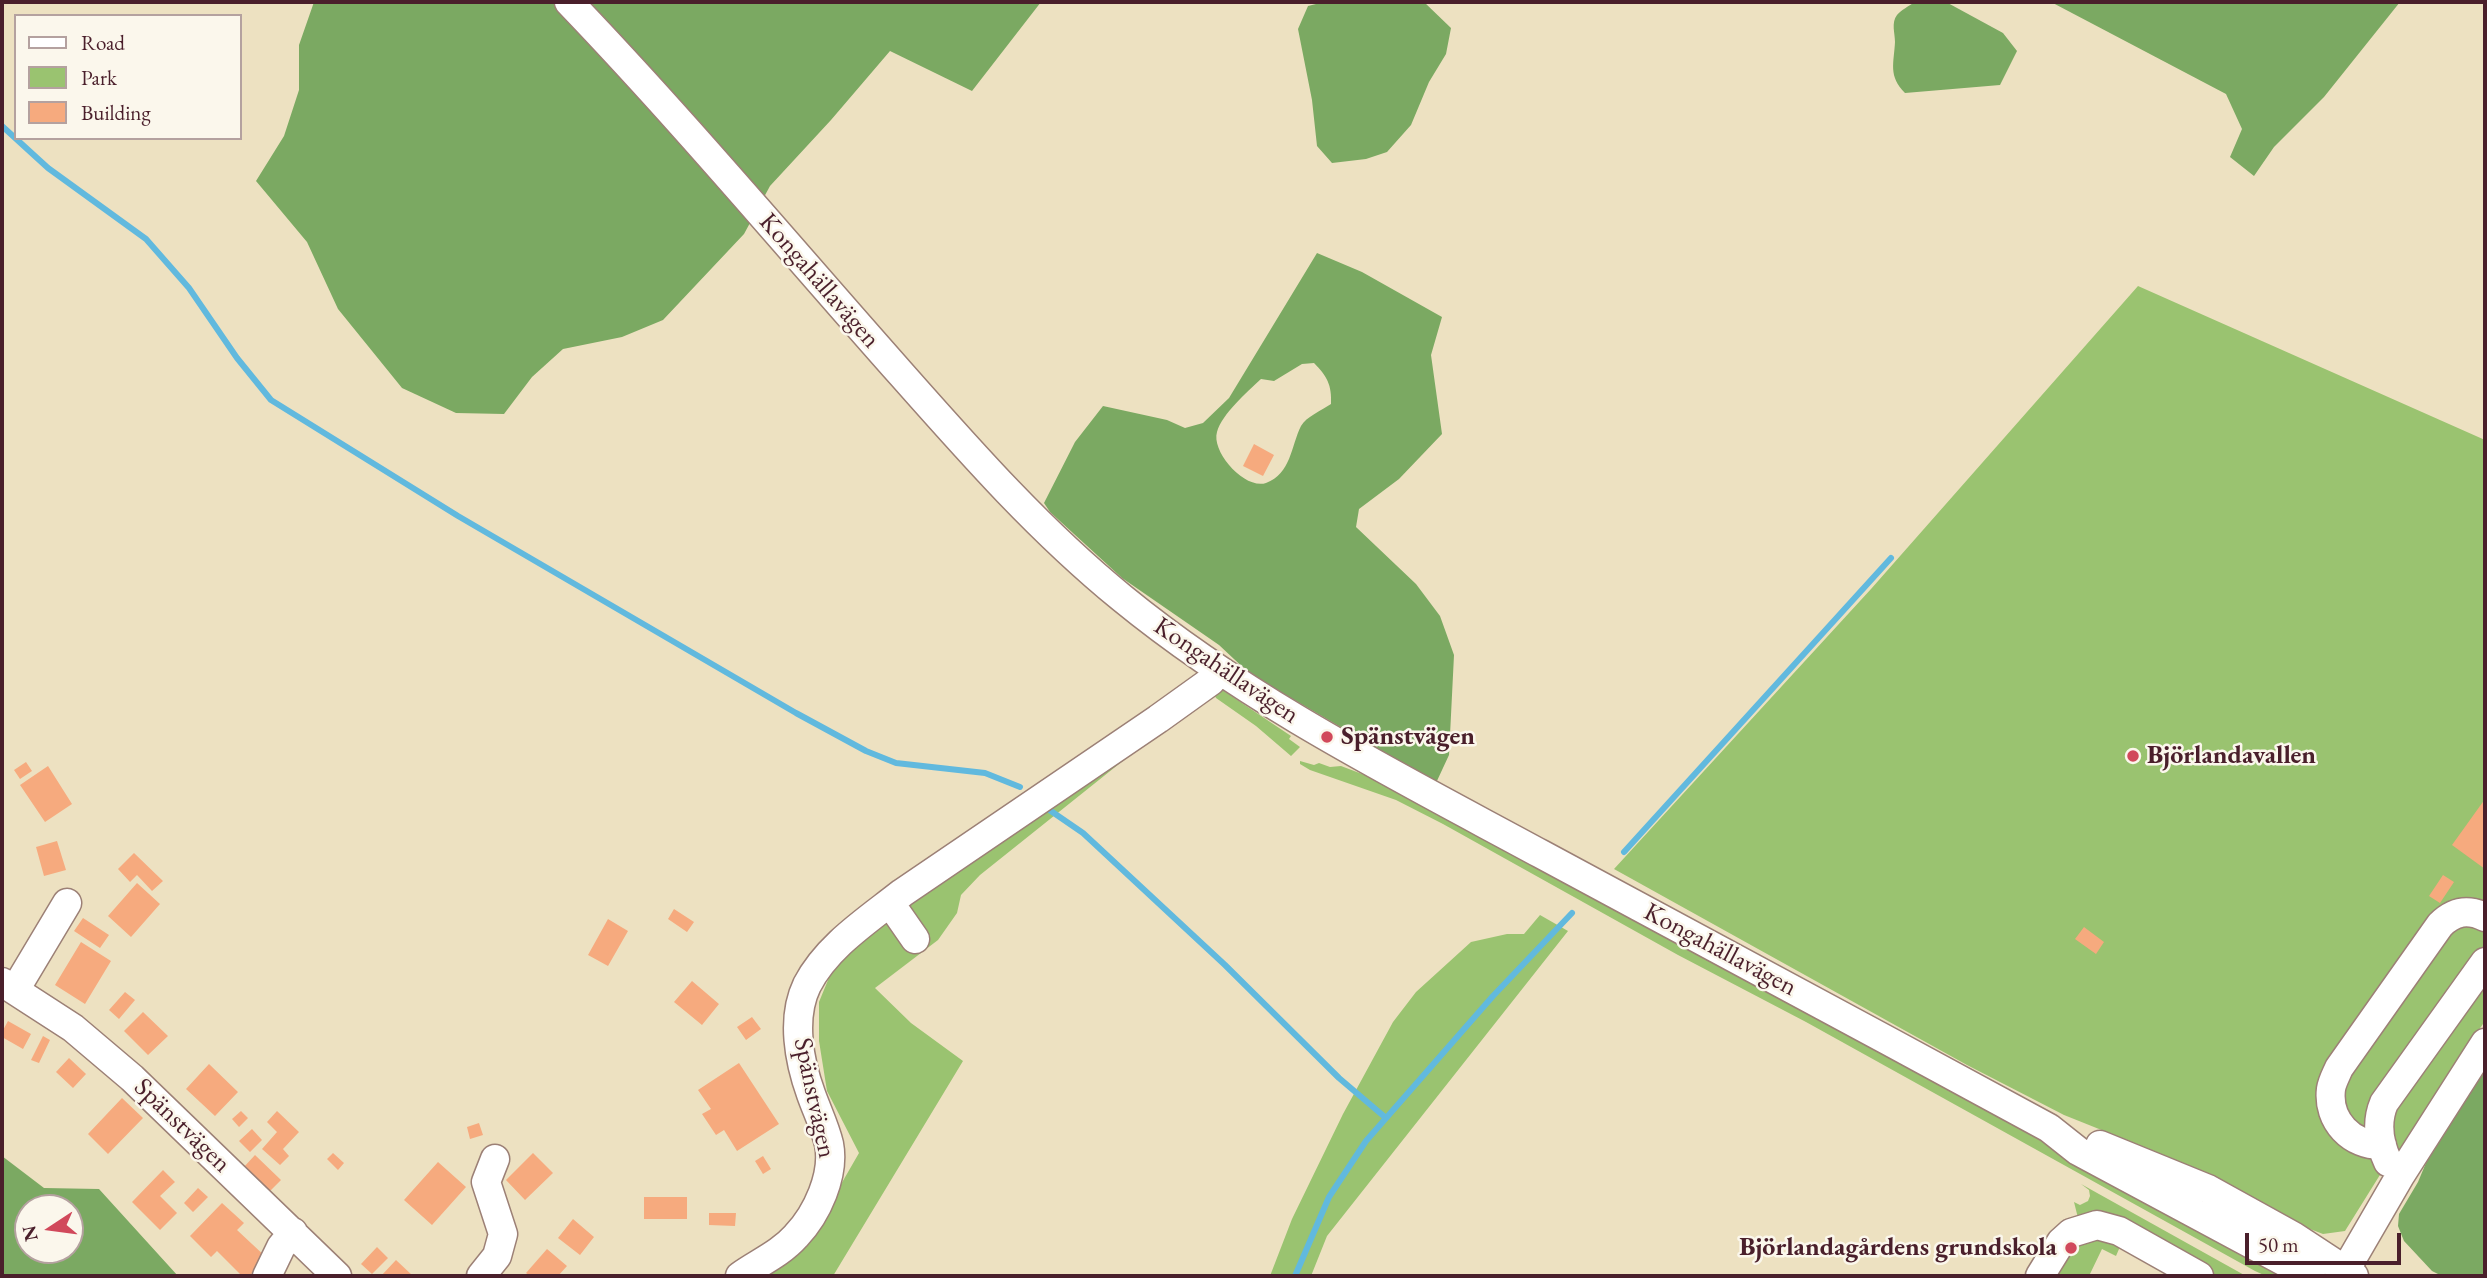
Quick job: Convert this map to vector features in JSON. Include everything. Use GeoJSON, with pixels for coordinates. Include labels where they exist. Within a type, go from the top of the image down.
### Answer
{"type":"FeatureCollection","features":[{"type":"Feature","properties":{"kind":"street","name":"Kongahällavägen"},"geometry":{"type":"LineString","coordinates":[[569,2],[674,114],[830,294],[1007,490],[1118,595],[1219,670],[1307,725],[1423,790],[2049,1128],[2078,1151],[2311,1276]]}},
{"type":"Feature","properties":{"kind":"street","name":"Spänstvägen"},"geometry":{"type":"LineString","coordinates":[[740,1276],[772,1257],[795,1237],[808,1221],[827,1180],[830,1165],[829,1146],[805,1077],[801,1058],[799,1015],[805,991],[823,961],[890,902],[1158,719],[1211,681],[1219,670]]}},
{"type":"Feature","properties":{"kind":"street"},"geometry":{"type":"LineString","coordinates":[[890,902],[915,939]]}},
{"type":"Feature","properties":{"kind":"street","name":"Spänstvägen"},"geometry":{"type":"LineString","coordinates":[[67,903],[8,986],[73,1028],[132,1078],[337,1276]]}},
{"type":"Feature","properties":{"kind":"street"},"geometry":{"type":"LineString","coordinates":[[2382,1146],[2370,1146],[2353,1139],[2335,1115],[2330,1093],[2339,1068],[2440,925],[2448,918],[2463,912],[2485,917]]}},
{"type":"Feature","properties":{"kind":"street"},"geometry":{"type":"LineString","coordinates":[[2400,1176],[2390,1166],[2382,1146],[2380,1113],[2389,1094],[2485,962]]}},
{"type":"Feature","properties":{"kind":"street"},"geometry":{"type":"LineString","coordinates":[[2347,1274],[2400,1176],[2485,1043]]}},
{"type":"Feature","properties":{"kind":"street"},"geometry":{"type":"LineString","coordinates":[[2335,1115],[2351,1119],[2380,1113]]}},
{"type":"Feature","properties":{"kind":"street","name":"Kongahällavägen"},"geometry":{"type":"LineString","coordinates":[[2049,1128],[2083,1138],[2208,1189],[2293,1236],[2347,1274]]}},
{"type":"Feature","properties":{"kind":"street"},"geometry":{"type":"LineString","coordinates":[[481,1276],[498,1256],[503,1234],[486,1182],[495,1159]]}},
{"type":"Feature","properties":{"kind":"street"},"geometry":{"type":"LineString","coordinates":[[2040,1276],[2061,1242],[2071,1233],[2097,1225],[2119,1231],[2199,1276]]}},
{"type":"Feature","properties":{"kind":"street"},"geometry":{"type":"LineString","coordinates":[[267,1276],[281,1247],[293,1232]]}},
{"type":"Feature","properties":{"kind":"green space"},"geometry":{"type":"Polygon","coordinates":[[[314,2],[1041,2],[972,91],[890,51],[770,186],[744,234],[663,320],[622,337],[563,349],[532,377],[504,414],[456,413],[402,388],[338,309],[307,242],[256,181],[284,136],[299,90],[299,45],[314,2]]]}},
{"type":"Feature","properties":{"kind":"green space"},"geometry":{"type":"Polygon","coordinates":[[[1324,2],[1424,2],[1451,28],[1446,54],[1429,82],[1411,125],[1387,152],[1366,159],[1332,163],[1317,146],[1312,100],[1298,29],[1308,6],[1324,2]]]}},
{"type":"Feature","properties":{"kind":"green space"},"geometry":{"type":"Polygon","coordinates":[[[1915,2],[1946,2],[2003,33],[2017,51],[2000,85],[1905,93],[1894,75],[1894,25],[1899,13],[1915,2]]]}},
{"type":"Feature","properties":{"kind":"green space"},"geometry":{"type":"Polygon","coordinates":[[[2051,2],[2400,2],[2324,97],[2274,147],[2254,176],[2230,157],[2242,129],[2226,94],[2051,2]]]}},
{"type":"Feature","properties":{"kind":"green space"},"geometry":{"type":"Polygon","coordinates":[[[1317,253],[1362,272],[1442,317],[1431,355],[1442,434],[1399,479],[1359,509],[1356,527],[1416,584],[1440,616],[1454,655],[1449,755],[1436,783],[1250,674],[1219,645],[1122,578],[1050,512],[1044,503],[1075,442],[1103,406],[1167,420],[1185,428],[1203,423],[1229,398],[1317,253]],[[1314,363],[1302,364],[1274,381],[1261,379],[1220,425],[1217,440],[1224,459],[1231,468],[1249,481],[1266,483],[1281,473],[1303,423],[1331,404],[1329,386],[1314,363]]]}},
{"type":"Feature","properties":{"kind":"green space","name":"Björlandavallen"},"geometry":{"type":"Polygon","coordinates":[[[2138,286],[2485,440],[2485,1021],[2414,1140],[2388,1162],[2345,1231],[2323,1234],[2289,1221],[2154,1151],[2064,1115],[1967,1065],[1614,869],[1871,589],[2138,286]]]}},
{"type":"Feature","properties":{"kind":"green space"},"geometry":{"type":"Polygon","coordinates":[[[1224,691],[1291,736],[1289,739],[1300,747],[1291,756],[1256,726],[1216,698],[1214,694],[1224,691]]]}},
{"type":"Feature","properties":{"kind":"green space"},"geometry":{"type":"Polygon","coordinates":[[[1139,748],[980,875],[961,895],[957,913],[938,940],[875,988],[911,1023],[963,1061],[833,1276],[759,1276],[825,1212],[859,1153],[827,1091],[819,1041],[819,1002],[835,963],[869,932],[1139,748]]]}},
{"type":"Feature","properties":{"kind":"green space"},"geometry":{"type":"Polygon","coordinates":[[[1300,761],[1330,767],[1341,766],[1391,785],[1940,1081],[2245,1257],[2287,1276],[2266,1276],[2255,1271],[1443,824],[1396,800],[1310,770],[1300,764],[1300,761]]]}},
{"type":"Feature","properties":{"kind":"green space"},"geometry":{"type":"Polygon","coordinates":[[[1540,915],[1568,931],[1327,1236],[1311,1276],[1270,1276],[1292,1219],[1343,1114],[1393,1022],[1416,992],[1471,942],[1507,934],[1524,934],[1540,915]]]}},
{"type":"Feature","properties":{"kind":"green space"},"geometry":{"type":"Polygon","coordinates":[[[2485,1059],[2485,1274],[2442,1276],[2432,1271],[2404,1241],[2398,1226],[2399,1214],[2418,1182],[2441,1127],[2485,1059]]]}},
{"type":"Feature","properties":{"kind":"green space"},"geometry":{"type":"Polygon","coordinates":[[[2,1156],[44,1188],[99,1189],[178,1276],[2,1276],[2,1156]]]}},
{"type":"Feature","properties":{"kind":"green space"},"geometry":{"type":"Polygon","coordinates":[[[2081,1184],[2246,1276],[2218,1276],[2121,1227],[2078,1218],[2074,1202],[2080,1205],[2088,1201],[2090,1196],[2089,1190],[2081,1184]]]}},
{"type":"Feature","properties":{"kind":"green space"},"geometry":{"type":"Polygon","coordinates":[[[2098,1237],[2118,1243],[2116,1256],[2102,1249],[2089,1276],[2050,1276],[2079,1242],[2098,1237]]]}},
{"type":"Feature","properties":{"kind":"building"},"geometry":{"type":"Polygon","coordinates":[[[1254,444],[1274,455],[1263,476],[1243,466],[1254,444]]]}},
{"type":"Feature","properties":{"kind":"building"},"geometry":{"type":"Polygon","coordinates":[[[26,762],[32,771],[20,779],[14,770],[26,762]]]}},
{"type":"Feature","properties":{"kind":"building"},"geometry":{"type":"Polygon","coordinates":[[[48,766],[72,804],[45,822],[20,785],[48,766]]]}},
{"type":"Feature","properties":{"kind":"building"},"geometry":{"type":"Polygon","coordinates":[[[2485,799],[2485,869],[2452,845],[2485,799]]]}},
{"type":"Feature","properties":{"kind":"building"},"geometry":{"type":"Polygon","coordinates":[[[57,841],[66,870],[44,876],[36,847],[57,841]]]}},
{"type":"Feature","properties":{"kind":"building"},"geometry":{"type":"Polygon","coordinates":[[[134,853],[163,881],[152,891],[137,875],[130,882],[118,869],[134,853]]]}},
{"type":"Feature","properties":{"kind":"building"},"geometry":{"type":"Polygon","coordinates":[[[2443,875],[2454,882],[2440,903],[2429,896],[2443,875]]]}},
{"type":"Feature","properties":{"kind":"building"},"geometry":{"type":"Polygon","coordinates":[[[137,883],[160,904],[131,937],[108,916],[137,883]]]}},
{"type":"Feature","properties":{"kind":"building"},"geometry":{"type":"Polygon","coordinates":[[[674,909],[694,922],[687,932],[668,919],[674,909]]]}},
{"type":"Feature","properties":{"kind":"building"},"geometry":{"type":"Polygon","coordinates":[[[83,918],[109,935],[100,948],[74,931],[83,918]]]}},
{"type":"Feature","properties":{"kind":"building"},"geometry":{"type":"Polygon","coordinates":[[[608,919],[628,931],[608,966],[588,955],[608,919]]]}},
{"type":"Feature","properties":{"kind":"building"},"geometry":{"type":"Polygon","coordinates":[[[2084,927],[2104,942],[2096,954],[2075,939],[2084,927]]]}},
{"type":"Feature","properties":{"kind":"building"},"geometry":{"type":"Polygon","coordinates":[[[81,942],[111,961],[85,1004],[55,985],[81,942]]]}},
{"type":"Feature","properties":{"kind":"building"},"geometry":{"type":"Polygon","coordinates":[[[692,981],[719,1004],[702,1025],[674,1002],[692,981]]]}},
{"type":"Feature","properties":{"kind":"building"},"geometry":{"type":"Polygon","coordinates":[[[125,992],[135,1000],[119,1019],[109,1010],[125,992]]]}},
{"type":"Feature","properties":{"kind":"building"},"geometry":{"type":"Polygon","coordinates":[[[143,1012],[168,1036],[148,1055],[124,1031],[143,1012]]]}},
{"type":"Feature","properties":{"kind":"building"},"geometry":{"type":"Polygon","coordinates":[[[752,1017],[761,1029],[746,1040],[737,1027],[752,1017]]]}},
{"type":"Feature","properties":{"kind":"building"},"geometry":{"type":"Polygon","coordinates":[[[8,1021],[31,1034],[23,1049],[2,1037],[8,1021]]]}},
{"type":"Feature","properties":{"kind":"building"},"geometry":{"type":"Polygon","coordinates":[[[43,1036],[50,1040],[39,1063],[31,1060],[43,1036]]]}},
{"type":"Feature","properties":{"kind":"building"},"geometry":{"type":"Polygon","coordinates":[[[69,1058],[86,1074],[73,1088],[56,1072],[69,1058]]]}},
{"type":"Feature","properties":{"kind":"building"},"geometry":{"type":"Polygon","coordinates":[[[739,1063],[779,1124],[737,1151],[724,1130],[716,1135],[702,1114],[711,1109],[698,1090],[739,1063]]]}},
{"type":"Feature","properties":{"kind":"building"},"geometry":{"type":"Polygon","coordinates":[[[209,1064],[238,1092],[215,1116],[186,1089],[209,1064]]]}},
{"type":"Feature","properties":{"kind":"building"},"geometry":{"type":"Polygon","coordinates":[[[122,1098],[143,1118],[108,1154],[88,1134],[122,1098]]]}},
{"type":"Feature","properties":{"kind":"building"},"geometry":{"type":"Polygon","coordinates":[[[241,1111],[248,1118],[239,1127],[232,1119],[241,1111]]]}},
{"type":"Feature","properties":{"kind":"building"},"geometry":{"type":"Polygon","coordinates":[[[277,1111],[299,1132],[283,1149],[289,1156],[280,1165],[262,1149],[277,1132],[267,1122],[277,1111]]]}},
{"type":"Feature","properties":{"kind":"building"},"geometry":{"type":"Polygon","coordinates":[[[479,1123],[483,1135],[470,1139],[467,1127],[479,1123]]]}},
{"type":"Feature","properties":{"kind":"building"},"geometry":{"type":"Polygon","coordinates":[[[252,1129],[262,1140],[250,1152],[239,1141],[252,1129]]]}},
{"type":"Feature","properties":{"kind":"building"},"geometry":{"type":"Polygon","coordinates":[[[333,1153],[344,1163],[338,1170],[327,1159],[333,1153]]]}},
{"type":"Feature","properties":{"kind":"building"},"geometry":{"type":"Polygon","coordinates":[[[533,1153],[553,1173],[525,1200],[506,1180],[533,1153]]]}},
{"type":"Feature","properties":{"kind":"building"},"geometry":{"type":"Polygon","coordinates":[[[255,1155],[281,1180],[269,1192],[243,1168],[255,1155]]]}},
{"type":"Feature","properties":{"kind":"building"},"geometry":{"type":"Polygon","coordinates":[[[763,1156],[771,1169],[763,1174],[755,1161],[763,1156]]]}},
{"type":"Feature","properties":{"kind":"building"},"geometry":{"type":"Polygon","coordinates":[[[438,1162],[466,1187],[432,1225],[404,1200],[438,1162]]]}},
{"type":"Feature","properties":{"kind":"building"},"geometry":{"type":"Polygon","coordinates":[[[163,1170],[175,1182],[160,1196],[177,1213],[160,1230],[132,1202],[163,1170]]]}},
{"type":"Feature","properties":{"kind":"building"},"geometry":{"type":"Polygon","coordinates":[[[198,1188],[208,1197],[193,1212],[184,1203],[198,1188]]]}},
{"type":"Feature","properties":{"kind":"building"},"geometry":{"type":"Polygon","coordinates":[[[644,1197],[687,1197],[687,1219],[644,1219],[644,1197]]]}},
{"type":"Feature","properties":{"kind":"building"},"geometry":{"type":"Polygon","coordinates":[[[222,1203],[244,1223],[237,1230],[267,1258],[249,1276],[242,1276],[217,1251],[211,1257],[190,1236],[222,1203]]]}},
{"type":"Feature","properties":{"kind":"building"},"geometry":{"type":"Polygon","coordinates":[[[709,1213],[736,1213],[735,1226],[709,1225],[709,1213]]]}},
{"type":"Feature","properties":{"kind":"building"},"geometry":{"type":"Polygon","coordinates":[[[573,1219],[594,1237],[580,1255],[558,1238],[573,1219]]]}},
{"type":"Feature","properties":{"kind":"building"},"geometry":{"type":"Polygon","coordinates":[[[377,1247],[388,1258],[372,1274],[361,1264],[377,1247]]]}},
{"type":"Feature","properties":{"kind":"building"},"geometry":{"type":"Polygon","coordinates":[[[547,1249],[567,1266],[558,1276],[530,1276],[526,1273],[547,1249]]]}},
{"type":"Feature","properties":{"kind":"building"},"geometry":{"type":"Polygon","coordinates":[[[396,1260],[413,1276],[381,1276],[396,1260]]]}},
{"type":"Feature","properties":{"kind":"waterway"},"geometry":{"type":"LineString","coordinates":[[2,126],[14,137]]}},
{"type":"Feature","properties":{"kind":"waterway"},"geometry":{"type":"LineString","coordinates":[[17,140],[48,168],[146,239],[189,288],[237,358],[271,400],[458,516],[866,751],[896,763],[985,773],[1020,787]]}},
{"type":"Feature","properties":{"kind":"waterway"},"geometry":{"type":"LineString","coordinates":[[1624,852],[1891,558]]}},
{"type":"Feature","properties":{"kind":"waterway"},"geometry":{"type":"LineString","coordinates":[[1048,809],[1083,833],[1225,965],[1339,1078],[1386,1118]]}},
{"type":"Feature","properties":{"kind":"waterway"},"geometry":{"type":"LineString","coordinates":[[1295,1276],[1329,1197],[1366,1141],[1493,996],[1572,913]]}},
{"type":"Feature","properties":{"kind":"place","name":"Spänstvägen"},"geometry":{"type":"Point","coordinates":[1327,737]}},
{"type":"Feature","properties":{"kind":"place","name":"Björlandavallen"},"geometry":{"type":"Point","coordinates":[2133,756]}},
{"type":"Feature","properties":{"kind":"place","name":"Björlandagårdens grundskola"},"geometry":{"type":"Point","coordinates":[2071,1248]}}]}
